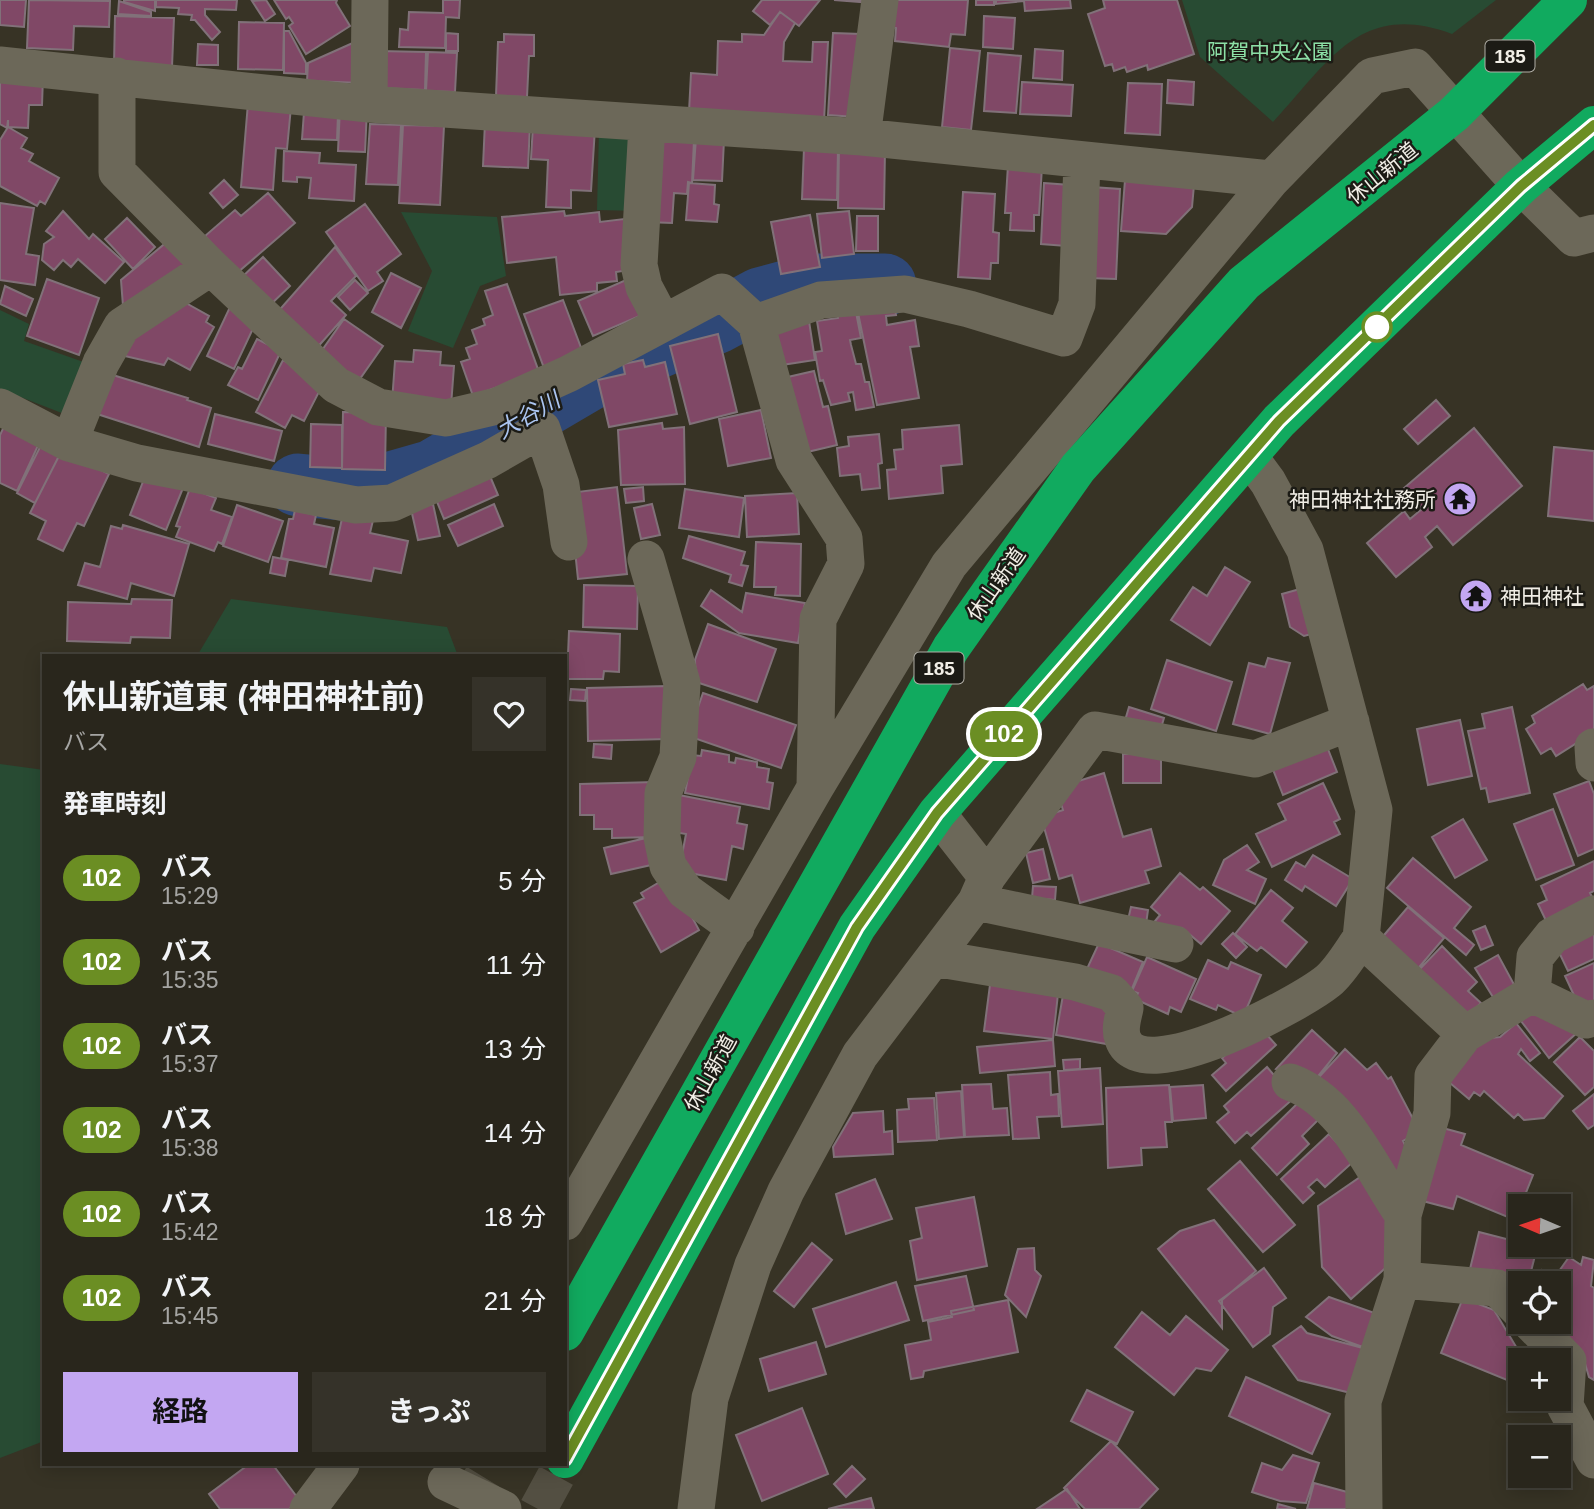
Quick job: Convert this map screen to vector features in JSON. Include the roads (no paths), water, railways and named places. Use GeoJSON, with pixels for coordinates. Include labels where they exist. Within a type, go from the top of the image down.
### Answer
{"type":"FeatureCollection","features":[{"type":"Feature","properties":{"kind":"highway","name":"休山新道"},"geometry":{"type":"LineString","coordinates":[[567,1328],[848,826],[951,648],[1078,468],[1244,283],[1454,114],[1568,0]]}},
{"type":"Feature","properties":{"kind":"highway"},"geometry":{"type":"LineString","coordinates":[[567,1455],[857,927],[937,813],[1279,421],[1521,186],[1594,125]]}},
{"type":"Feature","properties":{"kind":"street"},"geometry":{"type":"LineString","coordinates":[[369,104],[370,0]]}},
{"type":"Feature","properties":{"kind":"street"},"geometry":{"type":"LineString","coordinates":[[862,137],[880,0]]}},
{"type":"Feature","properties":{"kind":"street"},"geometry":{"type":"LineString","coordinates":[[0,65],[369,104],[647,125],[862,137],[1272,179]]}},
{"type":"Feature","properties":{"kind":"street"},"geometry":{"type":"LineString","coordinates":[[567,1219],[816,788],[949,565],[1272,179],[1371,76],[1415,67],[1454,114],[1574,238],[1594,233]]}},
{"type":"Feature","properties":{"kind":"street"},"geometry":{"type":"LineString","coordinates":[[117,76],[117,172],[211,267],[336,386],[378,407],[446,418],[509,401],[568,374],[662,321],[722,292],[756,323],[794,460],[844,538],[846,564],[818,619],[814,727],[816,788]]}},
{"type":"Feature","properties":{"kind":"street"},"geometry":{"type":"LineString","coordinates":[[647,125],[639,265],[643,287],[662,321]]}},
{"type":"Feature","properties":{"kind":"street"},"geometry":{"type":"LineString","coordinates":[[756,323],[821,300],[905,294],[969,309],[1064,338],[1077,304],[1082,161]]}},
{"type":"Feature","properties":{"kind":"street"},"geometry":{"type":"LineString","coordinates":[[74,430],[101,363],[122,326],[211,267]]}},
{"type":"Feature","properties":{"kind":"street"},"geometry":{"type":"LineString","coordinates":[[0,407],[74,430],[137,463],[356,505],[392,503],[488,460],[541,429],[561,485],[569,542]]}},
{"type":"Feature","properties":{"kind":"street"},"geometry":{"type":"LineString","coordinates":[[934,958],[1075,982],[1112,993],[1125,1008],[1121,1029],[1123,1042],[1135,1054],[1157,1058],[1225,1036],[1296,1001],[1330,979],[1361,938],[1374,810],[1305,550],[1268,482],[1248,456]]}},
{"type":"Feature","properties":{"kind":"street"},"geometry":{"type":"LineString","coordinates":[[646,559],[682,683],[678,757],[663,793],[662,837],[668,866],[685,891],[736,928]]}},
{"type":"Feature","properties":{"kind":"street"},"geometry":{"type":"LineString","coordinates":[[696,1509],[710,1398],[752,1265],[786,1191],[860,1055],[934,958],[1095,730],[1255,758],[1351,722]]}},
{"type":"Feature","properties":{"kind":"street"},"geometry":{"type":"LineString","coordinates":[[937,813],[982,889],[1175,944]]}},
{"type":"Feature","properties":{"kind":"street"},"geometry":{"type":"LineString","coordinates":[[1532,994],[1535,957],[1552,936],[1594,914]]}},
{"type":"Feature","properties":{"kind":"street"},"geometry":{"type":"LineString","coordinates":[[1361,938],[1465,1034]]}},
{"type":"Feature","properties":{"kind":"street"},"geometry":{"type":"LineString","coordinates":[[1532,994],[1586,1020],[1594,1018]]}},
{"type":"Feature","properties":{"kind":"street"},"geometry":{"type":"LineString","coordinates":[[1364,1509],[1363,1401],[1402,1280],[1403,1214],[1432,1113],[1433,1076],[1465,1034],[1532,994]]}},
{"type":"Feature","properties":{"kind":"street"},"geometry":{"type":"LineString","coordinates":[[1290,1082],[1312,1090],[1328,1102],[1350,1131],[1403,1214]]}},
{"type":"Feature","properties":{"kind":"street"},"geometry":{"type":"LineString","coordinates":[[1402,1280],[1497,1288],[1508,1299]]}},
{"type":"Feature","properties":{"kind":"street"},"geometry":{"type":"LineString","coordinates":[[1542,1334],[1568,1361],[1565,1406],[1594,1460]]}},
{"type":"Feature","properties":{"kind":"street"},"geometry":{"type":"LineString","coordinates":[[308,1509],[340,1466]]}},
{"type":"Feature","properties":{"kind":"street"},"geometry":{"type":"LineString","coordinates":[[441,1485],[503,1509]]}},
{"type":"Feature","properties":{"kind":"waterway","name":"大谷川"},"geometry":{"type":"LineString","coordinates":[[298,485],[363,491],[433,471],[606,369],[717,322],[760,299],[812,285],[885,285]]}},
{"type":"Feature","properties":{"kind":"tunnel"},"geometry":{"type":"LineString","coordinates":[[463,1509],[489,1466]]}},
{"type":"Feature","properties":{"kind":"tunnel"},"geometry":{"type":"LineString","coordinates":[[538,1509],[561,1466]]}},
{"type":"Feature","properties":{"kind":"place","name":"神田神社社務所"},"geometry":{"type":"Point","coordinates":[1460,499]}},
{"type":"Feature","properties":{"kind":"place","name":"神田神社"},"geometry":{"type":"Point","coordinates":[1476,596]}},
{"type":"Feature","properties":{"kind":"park label","name":"阿賀中央公園"},"geometry":{"type":"Point","coordinates":[1270,51]}}]}
